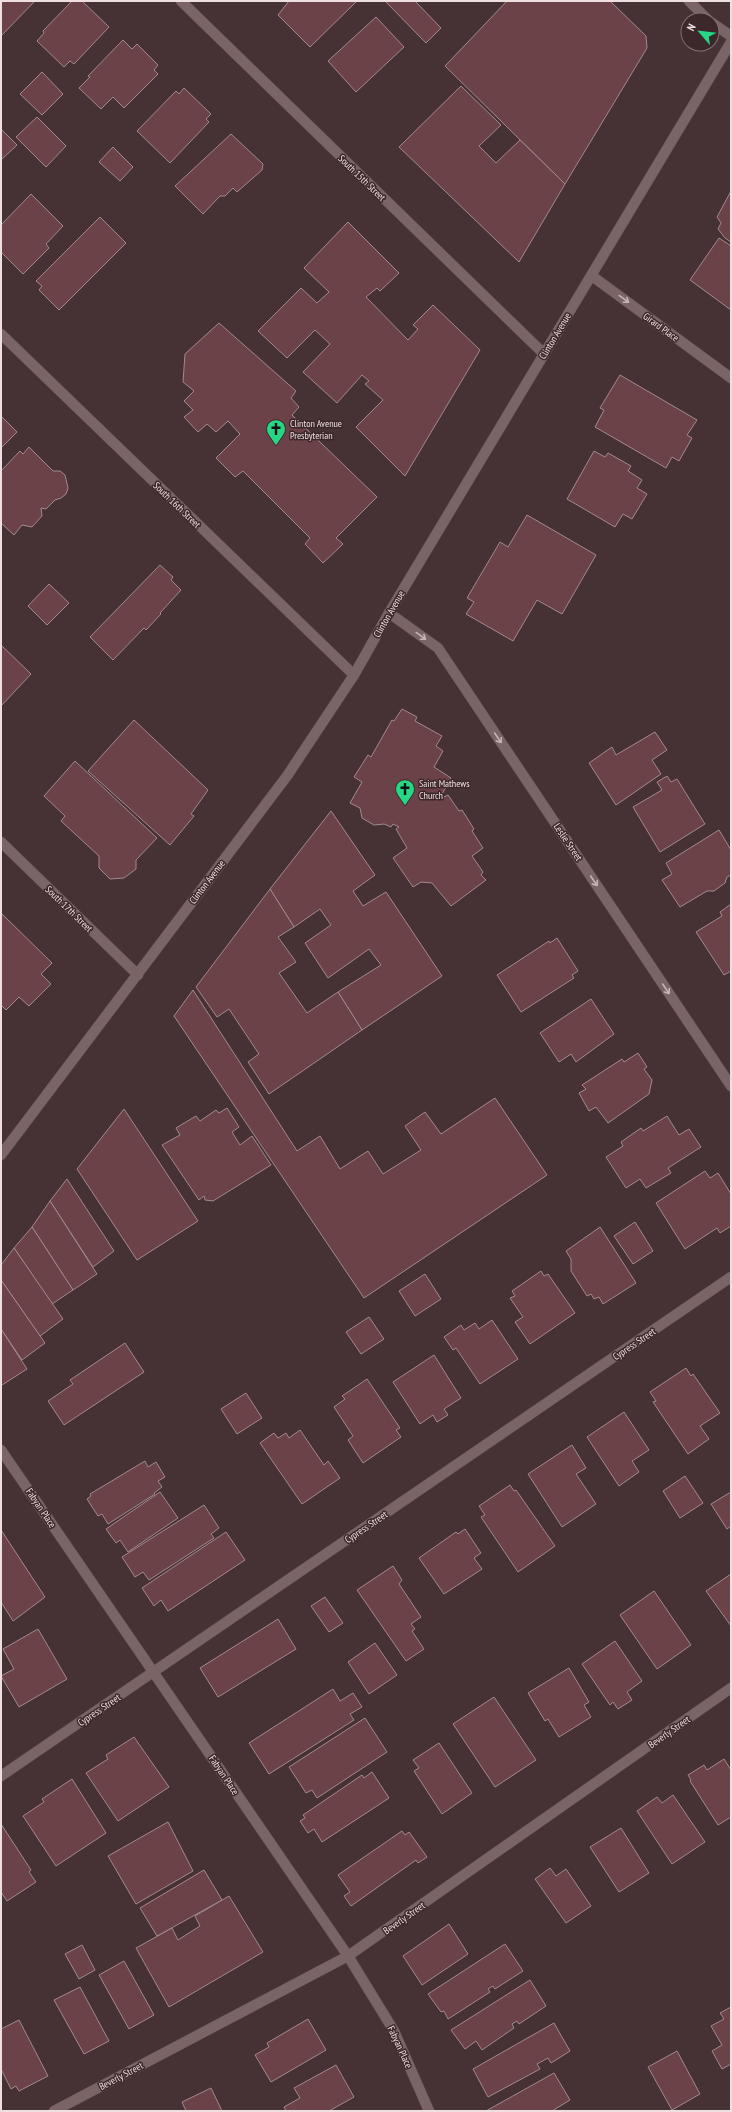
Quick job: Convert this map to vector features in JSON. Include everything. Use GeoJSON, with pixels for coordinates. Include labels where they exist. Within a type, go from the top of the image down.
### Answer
{"type":"FeatureCollection","features":[{"type":"Feature","properties":{"kind":"street","name":"South 15th Street"},"geometry":{"type":"LineString","coordinates":[[181,1],[544,354]]}},
{"type":"Feature","properties":{"kind":"street"},"geometry":{"type":"LineString","coordinates":[[689,1],[700,12]]}},
{"type":"Feature","properties":{"kind":"street"},"geometry":{"type":"LineString","coordinates":[[720,28],[731,36]]}},
{"type":"Feature","properties":{"kind":"street","name":"Clinton Avenue"},"geometry":{"type":"LineString","coordinates":[[1,1155],[287,776],[354,675],[389,613],[731,42]]}},
{"type":"Feature","properties":{"kind":"street","name":"Girard Place"},"geometry":{"type":"LineString","coordinates":[[592,276],[731,378]]}},
{"type":"Feature","properties":{"kind":"street","name":"South 16th Street"},"geometry":{"type":"LineString","coordinates":[[1,334],[354,675]]}},
{"type":"Feature","properties":{"kind":"street","name":"Leslie Street"},"geometry":{"type":"LineString","coordinates":[[389,613],[438,648],[731,1086]]}},
{"type":"Feature","properties":{"kind":"street","name":"South 17th Street"},"geometry":{"type":"LineString","coordinates":[[1,842],[138,975]]}},
{"type":"Feature","properties":{"kind":"street","name":"Cypress Street"},"geometry":{"type":"LineString","coordinates":[[1,1776],[154,1673],[731,1277]]}},
{"type":"Feature","properties":{"kind":"street","name":"Fabyan Place"},"geometry":{"type":"LineString","coordinates":[[1,1450],[348,1956],[394,2031],[429,2111]]}},
{"type":"Feature","properties":{"kind":"street","name":"Beverly Street"},"geometry":{"type":"LineString","coordinates":[[54,2111],[348,1956],[731,1688]]}},
{"type":"Feature","properties":{"kind":"building"},"geometry":{"type":"Polygon","coordinates":[[[1,1],[35,1],[1,36],[1,1]]]}},
{"type":"Feature","properties":{"kind":"building"},"geometry":{"type":"Polygon","coordinates":[[[72,1],[82,1],[109,27],[74,64],[70,61],[64,67],[37,41],[44,33],[43,31],[72,1]]]}},
{"type":"Feature","properties":{"kind":"building"},"geometry":{"type":"Polygon","coordinates":[[[289,1],[356,2],[310,47],[278,15],[289,1]]]}},
{"type":"Feature","properties":{"kind":"building"},"geometry":{"type":"Polygon","coordinates":[[[385,1],[415,1],[441,28],[426,43],[385,1]]]}},
{"type":"Feature","properties":{"kind":"building"},"geometry":{"type":"Polygon","coordinates":[[[507,1],[610,1],[646,36],[647,48],[565,184],[445,66],[507,1]]]}},
{"type":"Feature","properties":{"kind":"building"},"geometry":{"type":"Polygon","coordinates":[[[376,17],[404,47],[356,92],[328,61],[376,17]]]}},
{"type":"Feature","properties":{"kind":"building"},"geometry":{"type":"Polygon","coordinates":[[[123,40],[132,49],[137,44],[158,65],[154,70],[158,74],[124,108],[113,97],[101,109],[79,88],[90,77],[88,76],[123,40]]]}},
{"type":"Feature","properties":{"kind":"building"},"geometry":{"type":"Polygon","coordinates":[[[42,72],[63,94],[42,115],[20,94],[42,72]]]}},
{"type":"Feature","properties":{"kind":"building"},"geometry":{"type":"Polygon","coordinates":[[[461,86],[501,125],[479,146],[496,163],[520,140],[565,184],[519,262],[399,147],[461,86]]]}},
{"type":"Feature","properties":{"kind":"building"},"geometry":{"type":"Polygon","coordinates":[[[184,88],[211,114],[206,119],[209,122],[170,163],[137,131],[176,91],[179,94],[184,88]]]}},
{"type":"Feature","properties":{"kind":"building"},"geometry":{"type":"Polygon","coordinates":[[[37,117],[66,146],[46,167],[16,137],[37,117]]]}},
{"type":"Feature","properties":{"kind":"building"},"geometry":{"type":"Polygon","coordinates":[[[1,129],[17,145],[1,160],[1,129]]]}},
{"type":"Feature","properties":{"kind":"building"},"geometry":{"type":"Polygon","coordinates":[[[231,134],[263,164],[262,170],[237,192],[233,188],[225,196],[220,196],[203,214],[175,186],[231,134]]]}},
{"type":"Feature","properties":{"kind":"building"},"geometry":{"type":"Polygon","coordinates":[[[113,147],[133,167],[120,181],[99,162],[113,147]]]}},
{"type":"Feature","properties":{"kind":"building"},"geometry":{"type":"Polygon","coordinates":[[[731,191],[731,242],[725,238],[718,229],[721,223],[717,217],[731,191]]]}},
{"type":"Feature","properties":{"kind":"building"},"geometry":{"type":"Polygon","coordinates":[[[31,194],[63,226],[46,244],[49,248],[23,274],[1,252],[1,225],[31,194]]]}},
{"type":"Feature","properties":{"kind":"building"},"geometry":{"type":"Polygon","coordinates":[[[100,217],[126,243],[59,310],[39,290],[42,286],[36,281],[100,217]]]}},
{"type":"Feature","properties":{"kind":"building"},"geometry":{"type":"Polygon","coordinates":[[[348,222],[399,273],[380,291],[377,288],[366,297],[408,340],[418,329],[413,325],[433,305],[480,350],[405,476],[356,427],[383,400],[365,384],[369,381],[362,375],[337,403],[303,372],[330,344],[315,330],[287,358],[258,331],[301,288],[317,303],[329,292],[304,268],[348,222]]]}},
{"type":"Feature","properties":{"kind":"building"},"geometry":{"type":"Polygon","coordinates":[[[719,238],[731,246],[731,310],[690,280],[719,238]]]}},
{"type":"Feature","properties":{"kind":"building","name":"Clinton Avenue Presbyterian"},"geometry":{"type":"Polygon","coordinates":[[[219,323],[296,391],[291,398],[299,407],[292,415],[377,497],[336,538],[343,544],[323,563],[305,544],[310,538],[243,471],[235,477],[216,458],[240,434],[228,421],[216,432],[207,424],[198,432],[184,417],[193,410],[184,401],[194,391],[183,382],[185,354],[219,323]]]}},
{"type":"Feature","properties":{"kind":"building"},"geometry":{"type":"Polygon","coordinates":[[[620,375],[697,420],[687,435],[692,438],[679,461],[672,457],[666,468],[595,427],[604,410],[600,408],[620,375]]]}},
{"type":"Feature","properties":{"kind":"building"},"geometry":{"type":"Polygon","coordinates":[[[1,416],[17,432],[1,448],[1,416]]]}},
{"type":"Feature","properties":{"kind":"building"},"geometry":{"type":"Polygon","coordinates":[[[29,447],[53,471],[60,471],[65,475],[68,488],[66,494],[61,498],[55,500],[46,509],[41,508],[42,516],[32,527],[22,525],[14,535],[1,523],[1,471],[20,451],[23,454],[29,447]]]}},
{"type":"Feature","properties":{"kind":"building"},"geometry":{"type":"Polygon","coordinates":[[[594,451],[605,457],[608,453],[631,466],[628,471],[642,480],[637,488],[647,494],[632,519],[623,514],[615,527],[567,499],[594,451]]]}},
{"type":"Feature","properties":{"kind":"building"},"geometry":{"type":"Polygon","coordinates":[[[527,515],[596,555],[562,614],[537,600],[513,641],[466,614],[474,602],[467,598],[500,542],[508,547],[527,515]]]}},
{"type":"Feature","properties":{"kind":"building"},"geometry":{"type":"Polygon","coordinates":[[[160,565],[173,577],[171,580],[181,590],[146,630],[144,628],[113,660],[90,637],[160,565]]]}},
{"type":"Feature","properties":{"kind":"building"},"geometry":{"type":"Polygon","coordinates":[[[49,584],[69,603],[47,625],[28,606],[49,584]]]}},
{"type":"Feature","properties":{"kind":"building"},"geometry":{"type":"Polygon","coordinates":[[[1,645],[31,674],[1,706],[1,645]]]}},
{"type":"Feature","properties":{"kind":"building","name":"Saint Mathews Church"},"geometry":{"type":"Polygon","coordinates":[[[402,709],[417,717],[415,721],[442,736],[436,746],[443,751],[434,767],[451,778],[441,796],[442,798],[448,795],[459,811],[462,810],[474,829],[472,831],[483,848],[472,856],[483,872],[481,875],[486,880],[451,906],[432,883],[421,882],[413,887],[393,858],[407,848],[396,829],[399,827],[393,824],[391,827],[384,824],[374,825],[362,818],[360,808],[350,803],[362,782],[354,777],[368,755],[371,757],[392,720],[394,721],[402,709]]]}},
{"type":"Feature","properties":{"kind":"building"},"geometry":{"type":"Polygon","coordinates":[[[134,720],[208,790],[191,814],[194,816],[170,845],[88,771],[134,720]]]}},
{"type":"Feature","properties":{"kind":"building"},"geometry":{"type":"Polygon","coordinates":[[[655,732],[667,750],[652,760],[661,774],[616,805],[589,763],[612,747],[616,755],[655,732]]]}},
{"type":"Feature","properties":{"kind":"building"},"geometry":{"type":"Polygon","coordinates":[[[75,761],[157,838],[136,860],[136,869],[124,878],[110,879],[99,868],[99,856],[61,821],[65,816],[44,796],[75,761]]]}},
{"type":"Feature","properties":{"kind":"building"},"geometry":{"type":"Polygon","coordinates":[[[667,776],[671,782],[677,779],[705,824],[660,852],[633,807],[662,790],[657,782],[667,776]]]}},
{"type":"Feature","properties":{"kind":"building"},"geometry":{"type":"Polygon","coordinates":[[[331,811],[375,875],[353,891],[363,906],[386,892],[442,976],[362,1030],[338,992],[381,965],[369,949],[328,978],[305,943],[331,925],[320,909],[294,927],[270,889],[331,811]]]}},
{"type":"Feature","properties":{"kind":"building"},"geometry":{"type":"Polygon","coordinates":[[[719,830],[731,850],[731,875],[727,877],[725,883],[714,891],[707,891],[680,907],[662,880],[672,874],[666,863],[719,830]]]}},
{"type":"Feature","properties":{"kind":"building"},"geometry":{"type":"Polygon","coordinates":[[[270,889],[294,927],[278,937],[296,962],[279,973],[307,1013],[338,992],[362,1030],[269,1094],[248,1062],[259,1054],[229,1009],[217,1017],[196,987],[270,889]]]}},
{"type":"Feature","properties":{"kind":"building"},"geometry":{"type":"Polygon","coordinates":[[[731,904],[731,971],[724,975],[696,932],[722,916],[720,912],[731,904]]]}},
{"type":"Feature","properties":{"kind":"building"},"geometry":{"type":"Polygon","coordinates":[[[1,913],[52,963],[41,974],[51,984],[29,1006],[19,997],[6,1010],[1,1005],[1,913]]]}},
{"type":"Feature","properties":{"kind":"building"},"geometry":{"type":"Polygon","coordinates":[[[557,938],[578,971],[572,975],[574,978],[521,1012],[497,975],[549,941],[550,943],[557,938]]]}},
{"type":"Feature","properties":{"kind":"building"},"geometry":{"type":"Polygon","coordinates":[[[193,990],[297,1151],[320,1136],[340,1169],[368,1151],[383,1174],[421,1150],[405,1126],[425,1112],[441,1134],[495,1098],[547,1175],[364,1298],[174,1016],[193,990]]]}},
{"type":"Feature","properties":{"kind":"building"},"geometry":{"type":"Polygon","coordinates":[[[591,999],[614,1034],[576,1062],[571,1054],[559,1062],[540,1033],[591,999]]]}},
{"type":"Feature","properties":{"kind":"building"},"geometry":{"type":"Polygon","coordinates":[[[638,1053],[647,1067],[644,1069],[652,1080],[649,1094],[608,1123],[596,1107],[589,1111],[579,1093],[586,1089],[582,1085],[622,1059],[624,1062],[638,1053]]]}},
{"type":"Feature","properties":{"kind":"building"},"geometry":{"type":"Polygon","coordinates":[[[227,1108],[239,1127],[232,1132],[240,1145],[252,1136],[271,1165],[213,1201],[205,1200],[204,1196],[199,1200],[162,1145],[180,1135],[176,1128],[196,1116],[200,1121],[216,1110],[219,1113],[227,1108]]]}},
{"type":"Feature","properties":{"kind":"building"},"geometry":{"type":"Polygon","coordinates":[[[124,1109],[198,1221],[137,1260],[77,1169],[124,1109]]]}},
{"type":"Feature","properties":{"kind":"building"},"geometry":{"type":"Polygon","coordinates":[[[667,1116],[679,1135],[689,1129],[701,1147],[668,1168],[671,1173],[646,1188],[640,1179],[626,1188],[606,1157],[623,1146],[621,1142],[641,1128],[643,1131],[667,1116]]]}},
{"type":"Feature","properties":{"kind":"building"},"geometry":{"type":"Polygon","coordinates":[[[705,1171],[710,1178],[718,1173],[731,1194],[731,1226],[720,1233],[717,1228],[685,1249],[656,1203],[705,1171]]]}},
{"type":"Feature","properties":{"kind":"building"},"geometry":{"type":"Polygon","coordinates":[[[67,1179],[114,1251],[93,1267],[50,1201],[67,1179]]]}},
{"type":"Feature","properties":{"kind":"building"},"geometry":{"type":"Polygon","coordinates":[[[50,1201],[97,1274],[73,1290],[32,1227],[50,1201]]]}},
{"type":"Feature","properties":{"kind":"building"},"geometry":{"type":"Polygon","coordinates":[[[635,1222],[653,1251],[633,1264],[614,1236],[635,1222]]]}},
{"type":"Feature","properties":{"kind":"building"},"geometry":{"type":"Polygon","coordinates":[[[32,1227],[73,1290],[52,1304],[14,1248],[32,1227]]]}},
{"type":"Feature","properties":{"kind":"building"},"geometry":{"type":"Polygon","coordinates":[[[600,1227],[636,1283],[603,1304],[599,1297],[594,1299],[591,1294],[587,1296],[571,1271],[571,1259],[566,1251],[600,1227]]]}},
{"type":"Feature","properties":{"kind":"building"},"geometry":{"type":"Polygon","coordinates":[[[14,1248],[63,1319],[40,1336],[1,1280],[1,1265],[14,1248]]]}},
{"type":"Feature","properties":{"kind":"building"},"geometry":{"type":"Polygon","coordinates":[[[541,1271],[544,1276],[548,1274],[575,1313],[530,1344],[515,1322],[523,1317],[510,1298],[515,1296],[512,1291],[541,1271]]]}},
{"type":"Feature","properties":{"kind":"building"},"geometry":{"type":"Polygon","coordinates":[[[425,1274],[441,1299],[415,1316],[399,1291],[425,1274]]]}},
{"type":"Feature","properties":{"kind":"building"},"geometry":{"type":"Polygon","coordinates":[[[1,1280],[45,1343],[22,1360],[1,1329],[1,1280]]]}},
{"type":"Feature","properties":{"kind":"building"},"geometry":{"type":"Polygon","coordinates":[[[369,1317],[384,1339],[361,1354],[346,1332],[369,1317]]]}},
{"type":"Feature","properties":{"kind":"building"},"geometry":{"type":"Polygon","coordinates":[[[492,1320],[518,1359],[480,1384],[456,1348],[453,1350],[444,1337],[461,1325],[464,1330],[475,1323],[479,1329],[492,1320]]]}},
{"type":"Feature","properties":{"kind":"building"},"geometry":{"type":"Polygon","coordinates":[[[1,1329],[27,1369],[2,1385],[1,1384],[1,1329]]]}},
{"type":"Feature","properties":{"kind":"building"},"geometry":{"type":"Polygon","coordinates":[[[125,1343],[144,1372],[64,1425],[48,1401],[73,1384],[70,1380],[125,1343]]]}},
{"type":"Feature","properties":{"kind":"building"},"geometry":{"type":"Polygon","coordinates":[[[434,1355],[461,1398],[444,1409],[448,1415],[437,1422],[433,1415],[420,1424],[393,1382],[434,1355]]]}},
{"type":"Feature","properties":{"kind":"building"},"geometry":{"type":"Polygon","coordinates":[[[686,1368],[691,1376],[693,1374],[720,1413],[700,1426],[709,1439],[688,1454],[653,1402],[656,1401],[650,1392],[686,1368]]]}},
{"type":"Feature","properties":{"kind":"building"},"geometry":{"type":"Polygon","coordinates":[[[367,1379],[400,1428],[396,1430],[401,1437],[363,1463],[348,1440],[353,1436],[334,1407],[345,1399],[342,1396],[367,1379]]]}},
{"type":"Feature","properties":{"kind":"building"},"geometry":{"type":"Polygon","coordinates":[[[246,1393],[262,1418],[237,1434],[221,1409],[246,1393]]]}},
{"type":"Feature","properties":{"kind":"building"},"geometry":{"type":"Polygon","coordinates":[[[624,1412],[649,1450],[632,1461],[639,1472],[619,1486],[587,1437],[624,1412]]]}},
{"type":"Feature","properties":{"kind":"building"},"geometry":{"type":"Polygon","coordinates":[[[300,1430],[324,1465],[328,1461],[340,1478],[302,1504],[260,1443],[274,1433],[278,1438],[286,1433],[289,1438],[300,1430]]]}},
{"type":"Feature","properties":{"kind":"building"},"geometry":{"type":"Polygon","coordinates":[[[572,1445],[586,1468],[576,1474],[596,1504],[562,1527],[528,1474],[572,1445]]]}},
{"type":"Feature","properties":{"kind":"building"},"geometry":{"type":"Polygon","coordinates":[[[145,1461],[148,1467],[156,1462],[165,1477],[158,1481],[162,1487],[154,1493],[155,1494],[108,1524],[102,1514],[98,1516],[87,1499],[91,1496],[90,1494],[145,1461]]]}},
{"type":"Feature","properties":{"kind":"building"},"geometry":{"type":"Polygon","coordinates":[[[685,1476],[703,1503],[680,1518],[663,1491],[685,1476]]]}},
{"type":"Feature","properties":{"kind":"building"},"geometry":{"type":"Polygon","coordinates":[[[510,1485],[514,1491],[516,1490],[555,1546],[518,1572],[481,1517],[485,1515],[479,1506],[510,1485]]]}},
{"type":"Feature","properties":{"kind":"building"},"geometry":{"type":"Polygon","coordinates":[[[160,1492],[178,1518],[128,1552],[120,1540],[116,1543],[106,1529],[160,1492]]]}},
{"type":"Feature","properties":{"kind":"building"},"geometry":{"type":"Polygon","coordinates":[[[731,1492],[731,1526],[727,1529],[711,1504],[731,1492]]]}},
{"type":"Feature","properties":{"kind":"building"},"geometry":{"type":"Polygon","coordinates":[[[204,1505],[219,1528],[211,1534],[214,1538],[149,1580],[143,1572],[135,1577],[122,1557],[204,1505]]]}},
{"type":"Feature","properties":{"kind":"building"},"geometry":{"type":"Polygon","coordinates":[[[465,1529],[481,1553],[474,1558],[482,1569],[444,1594],[419,1558],[456,1532],[458,1534],[465,1529]]]}},
{"type":"Feature","properties":{"kind":"building"},"geometry":{"type":"Polygon","coordinates":[[[1,1530],[45,1597],[13,1621],[1,1602],[1,1530]]]}},
{"type":"Feature","properties":{"kind":"building"},"geometry":{"type":"Polygon","coordinates":[[[226,1532],[245,1560],[168,1611],[161,1600],[154,1606],[142,1588],[226,1532]]]}},
{"type":"Feature","properties":{"kind":"building"},"geometry":{"type":"Polygon","coordinates":[[[393,1566],[402,1580],[399,1584],[421,1617],[411,1624],[415,1629],[412,1631],[424,1649],[406,1661],[357,1590],[393,1566]]]}},
{"type":"Feature","properties":{"kind":"building"},"geometry":{"type":"Polygon","coordinates":[[[731,1574],[731,1626],[706,1591],[731,1574]]]}},
{"type":"Feature","properties":{"kind":"building"},"geometry":{"type":"Polygon","coordinates":[[[654,1591],[691,1645],[657,1669],[620,1615],[654,1591]]]}},
{"type":"Feature","properties":{"kind":"building"},"geometry":{"type":"Polygon","coordinates":[[[325,1597],[343,1623],[329,1632],[311,1606],[325,1597]]]}},
{"type":"Feature","properties":{"kind":"building"},"geometry":{"type":"Polygon","coordinates":[[[278,1619],[296,1649],[218,1697],[200,1668],[278,1619]]]}},
{"type":"Feature","properties":{"kind":"building"},"geometry":{"type":"Polygon","coordinates":[[[38,1629],[67,1679],[19,1707],[1,1676],[14,1669],[3,1649],[38,1629]]]}},
{"type":"Feature","properties":{"kind":"building"},"geometry":{"type":"Polygon","coordinates":[[[615,1641],[642,1681],[627,1692],[632,1700],[618,1709],[613,1702],[610,1705],[582,1664],[615,1641]]]}},
{"type":"Feature","properties":{"kind":"building"},"geometry":{"type":"Polygon","coordinates":[[[375,1643],[397,1675],[369,1694],[348,1662],[375,1643]]]}},
{"type":"Feature","properties":{"kind":"building"},"geometry":{"type":"Polygon","coordinates":[[[569,1668],[589,1702],[584,1705],[591,1717],[559,1737],[548,1719],[545,1721],[528,1693],[569,1668]]]}},
{"type":"Feature","properties":{"kind":"building"},"geometry":{"type":"Polygon","coordinates":[[[333,1689],[340,1701],[353,1693],[362,1707],[350,1714],[354,1720],[269,1774],[249,1743],[333,1689]]]}},
{"type":"Feature","properties":{"kind":"building"},"geometry":{"type":"Polygon","coordinates":[[[494,1697],[536,1760],[495,1787],[453,1724],[494,1697]]]}},
{"type":"Feature","properties":{"kind":"building"},"geometry":{"type":"Polygon","coordinates":[[[365,1718],[387,1752],[317,1798],[312,1790],[306,1793],[289,1767],[365,1718]]]}},
{"type":"Feature","properties":{"kind":"building"},"geometry":{"type":"Polygon","coordinates":[[[134,1737],[169,1787],[118,1821],[86,1773],[108,1759],[106,1755],[134,1737]]]}},
{"type":"Feature","properties":{"kind":"building"},"geometry":{"type":"Polygon","coordinates":[[[439,1743],[472,1793],[442,1814],[414,1771],[419,1768],[413,1760],[439,1743]]]}},
{"type":"Feature","properties":{"kind":"building"},"geometry":{"type":"Polygon","coordinates":[[[724,1759],[731,1770],[731,1817],[718,1825],[690,1781],[691,1780],[688,1775],[704,1765],[707,1770],[724,1759]]]}},
{"type":"Feature","properties":{"kind":"building"},"geometry":{"type":"Polygon","coordinates":[[[372,1772],[389,1798],[322,1842],[314,1829],[308,1833],[300,1821],[305,1818],[303,1815],[362,1775],[364,1778],[372,1772]]]}},
{"type":"Feature","properties":{"kind":"building"},"geometry":{"type":"Polygon","coordinates":[[[72,1779],[106,1833],[56,1866],[23,1816],[44,1802],[42,1799],[72,1779]]]}},
{"type":"Feature","properties":{"kind":"building"},"geometry":{"type":"Polygon","coordinates":[[[673,1795],[705,1842],[672,1864],[637,1811],[657,1797],[662,1803],[673,1795]]]}},
{"type":"Feature","properties":{"kind":"building"},"geometry":{"type":"Polygon","coordinates":[[[168,1822],[193,1871],[136,1904],[108,1856],[168,1822]]]}},
{"type":"Feature","properties":{"kind":"building"},"geometry":{"type":"Polygon","coordinates":[[[1,1824],[31,1870],[29,1872],[36,1882],[7,1901],[1,1892],[1,1824]]]}},
{"type":"Feature","properties":{"kind":"building"},"geometry":{"type":"Polygon","coordinates":[[[621,1828],[649,1873],[619,1892],[590,1847],[621,1828]]]}},
{"type":"Feature","properties":{"kind":"building"},"geometry":{"type":"Polygon","coordinates":[[[402,1831],[405,1835],[409,1832],[427,1857],[418,1863],[416,1860],[351,1906],[344,1896],[350,1892],[338,1875],[402,1831]]]}},
{"type":"Feature","properties":{"kind":"building"},"geometry":{"type":"Polygon","coordinates":[[[550,1868],[556,1876],[566,1869],[591,1906],[566,1923],[535,1879],[550,1868]]]}},
{"type":"Feature","properties":{"kind":"building"},"geometry":{"type":"Polygon","coordinates":[[[204,1870],[222,1900],[157,1936],[140,1908],[204,1870]]]}},
{"type":"Feature","properties":{"kind":"building"},"geometry":{"type":"Polygon","coordinates":[[[229,1896],[263,1952],[169,2007],[136,1948],[172,1928],[178,1940],[200,1926],[195,1916],[229,1896]]]}},
{"type":"Feature","properties":{"kind":"building"},"geometry":{"type":"Polygon","coordinates":[[[449,1924],[468,1954],[422,1985],[403,1956],[449,1924]]]}},
{"type":"Feature","properties":{"kind":"building"},"geometry":{"type":"Polygon","coordinates":[[[505,1944],[523,1971],[495,1989],[493,1986],[488,1989],[490,1992],[448,2019],[444,2011],[441,2012],[428,1994],[505,1944]]]}},
{"type":"Feature","properties":{"kind":"building"},"geometry":{"type":"Polygon","coordinates":[[[82,1945],[95,1970],[79,1979],[65,1954],[82,1945]]]}},
{"type":"Feature","properties":{"kind":"building"},"geometry":{"type":"Polygon","coordinates":[[[124,1961],[154,2015],[129,2029],[99,1975],[124,1961]]]}},
{"type":"Feature","properties":{"kind":"building"},"geometry":{"type":"Polygon","coordinates":[[[530,1980],[546,2006],[519,2024],[517,2021],[512,2024],[514,2028],[482,2050],[476,2041],[465,2049],[451,2030],[530,1980]]]}},
{"type":"Feature","properties":{"kind":"building"},"geometry":{"type":"Polygon","coordinates":[[[80,1987],[109,2041],[84,2054],[54,2000],[80,1987]]]}},
{"type":"Feature","properties":{"kind":"building"},"geometry":{"type":"Polygon","coordinates":[[[731,2007],[731,2064],[722,2069],[712,2051],[722,2045],[711,2026],[724,2019],[720,2013],[731,2007]]]}},
{"type":"Feature","properties":{"kind":"building"},"geometry":{"type":"Polygon","coordinates":[[[308,2019],[326,2050],[271,2082],[255,2055],[269,2047],[267,2043],[308,2019]]]}},
{"type":"Feature","properties":{"kind":"building"},"geometry":{"type":"Polygon","coordinates":[[[19,2020],[48,2076],[19,2091],[16,2086],[11,2089],[1,2069],[1,2029],[19,2020]]]}},
{"type":"Feature","properties":{"kind":"building"},"geometry":{"type":"Polygon","coordinates":[[[554,2023],[570,2051],[551,2063],[548,2058],[537,2064],[540,2069],[488,2097],[473,2069],[554,2023]]]}},
{"type":"Feature","properties":{"kind":"building"},"geometry":{"type":"Polygon","coordinates":[[[677,2051],[700,2094],[672,2110],[648,2067],[677,2051]]]}},
{"type":"Feature","properties":{"kind":"building"},"geometry":{"type":"Polygon","coordinates":[[[336,2065],[354,2097],[329,2111],[286,2111],[284,2107],[300,2098],[294,2088],[336,2065]]]}},
{"type":"Feature","properties":{"kind":"building"},"geometry":{"type":"Polygon","coordinates":[[[554,2073],[570,2100],[552,2111],[486,2111],[554,2073]]]}},
{"type":"Feature","properties":{"kind":"building"},"geometry":{"type":"Polygon","coordinates":[[[211,2088],[222,2111],[186,2111],[182,2102],[211,2088]]]}},
{"type":"Feature","properties":{"kind":"place","name":"Clinton Avenue Presbyterian"},"geometry":{"type":"Point","coordinates":[276,446]}},
{"type":"Feature","properties":{"kind":"place","name":"Saint Mathews Church"},"geometry":{"type":"Point","coordinates":[405,806]}}]}
